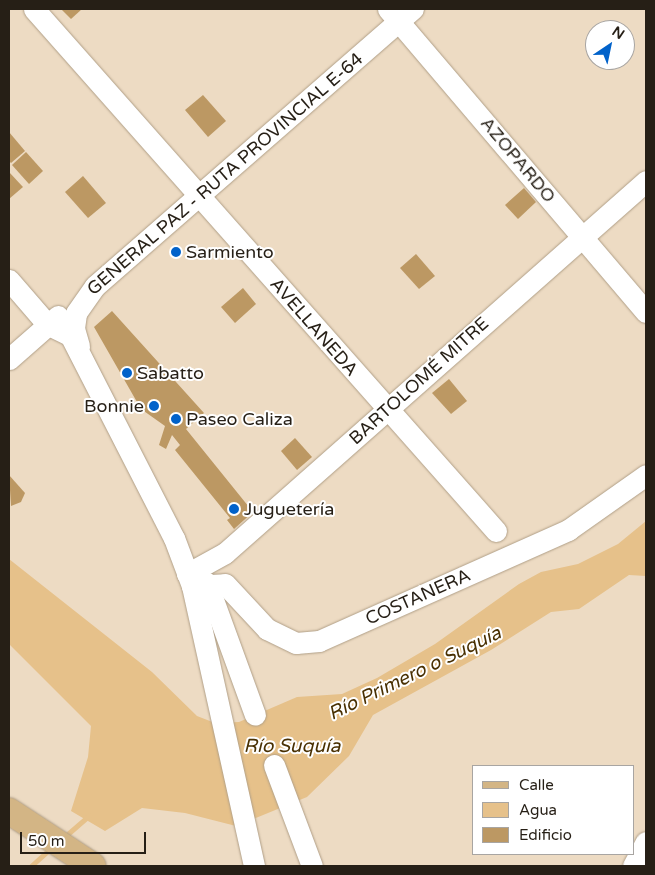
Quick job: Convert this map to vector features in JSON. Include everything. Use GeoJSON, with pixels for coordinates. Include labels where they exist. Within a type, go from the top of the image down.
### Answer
{"type":"FeatureCollection","features":[{"type":"Feature","properties":{"kind":"main road"},"geometry":{"type":"LineString","coordinates":[[16,816],[93,866]]}},
{"type":"Feature","properties":{"kind":"street","name":"AVELLANEDA"},"geometry":{"type":"LineString","coordinates":[[34,9],[200,196],[386,411],[496,531]]}},
{"type":"Feature","properties":{"kind":"street","name":"GENERAL PAZ - RUTA PROVINCIAL E-64"},"geometry":{"type":"LineString","coordinates":[[83,358],[74,320],[80,305],[96,286],[200,196],[400,13]]}},
{"type":"Feature","properties":{"kind":"street","name":"AZOPARDO"},"geometry":{"type":"LineString","coordinates":[[400,13],[646,312]]}},
{"type":"Feature","properties":{"kind":"street","name":"BARTOLOMÉ MITRE"},"geometry":{"type":"LineString","coordinates":[[195,581],[646,181]]}},
{"type":"Feature","properties":{"kind":"street"},"geometry":{"type":"LineString","coordinates":[[9,280],[47,324],[70,335],[155,498],[230,649],[255,715]]}},
{"type":"Feature","properties":{"kind":"street"},"geometry":{"type":"LineString","coordinates":[[9,359],[47,324],[96,286]]}},
{"type":"Feature","properties":{"kind":"street","name":"COSTANERA"},"geometry":{"type":"LineString","coordinates":[[195,581],[226,584],[233,589],[251,615],[276,635],[296,643],[319,641],[568,530],[646,475]]}},
{"type":"Feature","properties":{"kind":"street"},"geometry":{"type":"LineString","coordinates":[[195,581],[207,656],[254,865]]}},
{"type":"Feature","properties":{"kind":"street"},"geometry":{"type":"LineString","coordinates":[[274,765],[311,864]]}},
{"type":"Feature","properties":{"kind":"street"},"geometry":{"type":"LineString","coordinates":[[634,866],[646,842]]}},
{"type":"Feature","properties":{"kind":"water"},"geometry":{"type":"Polygon","coordinates":[[[646,521],[646,576],[629,575],[579,609],[551,612],[491,650],[373,715],[349,756],[307,797],[236,826],[185,813],[142,808],[105,831],[71,811],[88,757],[91,726],[9,644],[9,559],[152,672],[197,716],[215,723],[239,722],[297,697],[342,694],[377,678],[435,644],[519,584],[541,572],[578,564],[618,544],[646,521]]]}},
{"type":"Feature","properties":{"kind":"building"},"geometry":{"type":"Polygon","coordinates":[[[61,9],[82,9],[71,19],[61,9]]]}},
{"type":"Feature","properties":{"kind":"building"},"geometry":{"type":"Polygon","coordinates":[[[203,95],[226,121],[208,137],[185,110],[203,95]]]}},
{"type":"Feature","properties":{"kind":"building"},"geometry":{"type":"Polygon","coordinates":[[[9,132],[25,151],[11,163],[9,161],[9,132]]]}},
{"type":"Feature","properties":{"kind":"building"},"geometry":{"type":"Polygon","coordinates":[[[26,152],[43,171],[29,184],[12,165],[26,152]]]}},
{"type":"Feature","properties":{"kind":"building"},"geometry":{"type":"Polygon","coordinates":[[[9,172],[23,187],[9,199],[9,172]]]}},
{"type":"Feature","properties":{"kind":"building"},"geometry":{"type":"Polygon","coordinates":[[[83,176],[106,203],[88,218],[65,192],[83,176]]]}},
{"type":"Feature","properties":{"kind":"building"},"geometry":{"type":"Polygon","coordinates":[[[524,188],[536,202],[518,219],[505,205],[524,188]]]}},
{"type":"Feature","properties":{"kind":"building"},"geometry":{"type":"Polygon","coordinates":[[[416,254],[435,276],[419,289],[400,268],[416,254]]]}},
{"type":"Feature","properties":{"kind":"building"},"geometry":{"type":"Polygon","coordinates":[[[243,288],[256,304],[235,323],[221,307],[243,288]]]}},
{"type":"Feature","properties":{"kind":"building","name":"Paseo Caliza"},"geometry":{"type":"Polygon","coordinates":[[[112,311],[204,413],[186,429],[253,512],[234,529],[227,520],[230,518],[175,450],[180,445],[172,435],[166,449],[159,445],[165,426],[141,409],[94,327],[112,311]]]}},
{"type":"Feature","properties":{"kind":"building"},"geometry":{"type":"Polygon","coordinates":[[[449,379],[467,401],[451,414],[432,393],[449,379]]]}},
{"type":"Feature","properties":{"kind":"building"},"geometry":{"type":"Polygon","coordinates":[[[295,438],[312,457],[297,470],[281,451],[295,438]]]}},
{"type":"Feature","properties":{"kind":"building"},"geometry":{"type":"Polygon","coordinates":[[[9,475],[25,493],[21,502],[11,506],[9,475]]]}},
{"type":"Feature","properties":{"kind":"waterway"},"geometry":{"type":"LineString","coordinates":[[63,838],[89,815]]}},
{"type":"Feature","properties":{"kind":"waterway"},"geometry":{"type":"LineString","coordinates":[[31,866],[51,848]]}},
{"type":"Feature","properties":{"kind":"place","name":"Sarmiento"},"geometry":{"type":"Point","coordinates":[176,252]}},
{"type":"Feature","properties":{"kind":"place","name":"Sabatto"},"geometry":{"type":"Point","coordinates":[127,373]}},
{"type":"Feature","properties":{"kind":"place","name":"Bonnie"},"geometry":{"type":"Point","coordinates":[154,406]}},
{"type":"Feature","properties":{"kind":"place","name":"Paseo Caliza"},"geometry":{"type":"Point","coordinates":[176,419]}},
{"type":"Feature","properties":{"kind":"place","name":"Juguetería"},"geometry":{"type":"Point","coordinates":[234,509]}},
{"type":"Feature","properties":{"kind":"water label","name":"Río Primero o Suquía"},"geometry":{"type":"Point","coordinates":[415,674]}},
{"type":"Feature","properties":{"kind":"water label","name":"Río Suquía"},"geometry":{"type":"Point","coordinates":[292,747]}}]}
